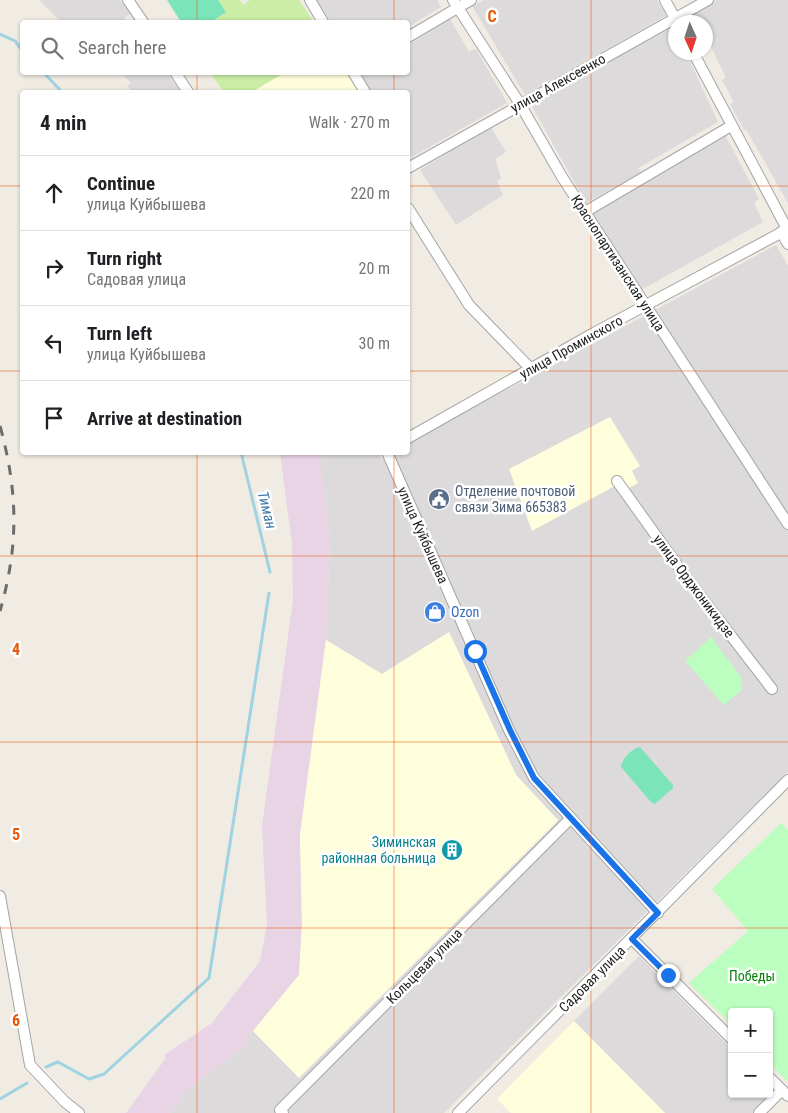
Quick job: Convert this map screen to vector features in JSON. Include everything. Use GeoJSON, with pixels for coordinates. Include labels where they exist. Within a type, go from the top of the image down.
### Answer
{"type":"FeatureCollection","features":[{"type":"Feature","properties":{"kind":"street"},"geometry":{"type":"LineString","coordinates":[[128,0],[142,20]]}},
{"type":"Feature","properties":{"kind":"street"},"geometry":{"type":"LineString","coordinates":[[310,0],[322,20]]}},
{"type":"Feature","properties":{"kind":"street"},"geometry":{"type":"LineString","coordinates":[[410,36],[455,4],[471,0]]}},
{"type":"Feature","properties":{"kind":"street"},"geometry":{"type":"LineString","coordinates":[[665,0],[673,15]]}},
{"type":"Feature","properties":{"kind":"street","name":"улица Алексеенко"},"geometry":{"type":"LineString","coordinates":[[684,15],[708,0]]}},
{"type":"Feature","properties":{"kind":"street","name":"Краснопартизанская улица"},"geometry":{"type":"LineString","coordinates":[[455,4],[520,104],[562,177],[788,524]]}},
{"type":"Feature","properties":{"kind":"street","name":"улица Алексеенко"},"geometry":{"type":"LineString","coordinates":[[410,167],[520,104],[668,24]]}},
{"type":"Feature","properties":{"kind":"street"},"geometry":{"type":"LineString","coordinates":[[697,60],[786,230],[788,244]]}},
{"type":"Feature","properties":{"kind":"street"},"geometry":{"type":"LineString","coordinates":[[177,75],[187,90]]}},
{"type":"Feature","properties":{"kind":"street"},"geometry":{"type":"LineString","coordinates":[[355,75],[364,90]]}},
{"type":"Feature","properties":{"kind":"street"},"geometry":{"type":"LineString","coordinates":[[585,212],[731,126]]}},
{"type":"Feature","properties":{"kind":"street"},"geometry":{"type":"LineString","coordinates":[[410,211],[469,306],[531,369]]}},
{"type":"Feature","properties":{"kind":"street","name":"улица Проминского"},"geometry":{"type":"LineString","coordinates":[[410,437],[786,230]]}},
{"type":"Feature","properties":{"kind":"street","name":"улица Куйбышева"},"geometry":{"type":"LineString","coordinates":[[388,455],[514,738],[534,778],[658,913]]}},
{"type":"Feature","properties":{"kind":"street","name":"улица Орджоникидзе"},"geometry":{"type":"LineString","coordinates":[[617,481],[772,689]]}},
{"type":"Feature","properties":{"kind":"street","name":"Садовая улица"},"geometry":{"type":"LineString","coordinates":[[458,1113],[788,780]]}},
{"type":"Feature","properties":{"kind":"street","name":"Кольцевая улица"},"geometry":{"type":"LineString","coordinates":[[283,1113],[280,1110],[571,818]]}},
{"type":"Feature","properties":{"kind":"street"},"geometry":{"type":"LineString","coordinates":[[0,896],[30,1065],[65,1102],[79,1113]]}},
{"type":"Feature","properties":{"kind":"street"},"geometry":{"type":"LineString","coordinates":[[632,939],[728,1035]]}},
{"type":"Feature","properties":{"kind":"street"},"geometry":{"type":"LineString","coordinates":[[759,1113],[785,1093],[773,1081]]}},
{"type":"Feature","properties":{"kind":"shaded area"},"geometry":{"type":"Polygon","coordinates":[[[39,0],[120,0],[130,14],[124,18],[126,20],[59,20],[39,0]]]}},
{"type":"Feature","properties":{"kind":"shaded area"},"geometry":{"type":"Polygon","coordinates":[[[315,0],[437,0],[441,7],[410,26],[410,20],[329,20],[315,0]]]}},
{"type":"Feature","properties":{"kind":"shaded area"},"geometry":{"type":"Polygon","coordinates":[[[484,0],[657,0],[667,15],[525,95],[472,6],[484,0]]]}},
{"type":"Feature","properties":{"kind":"shaded area"},"geometry":{"type":"Polygon","coordinates":[[[716,0],[788,0],[788,203],[730,104],[734,102],[722,80],[726,78],[713,51],[713,15],[689,15],[716,0]]]}},
{"type":"Feature","properties":{"kind":"shaded area"},"geometry":{"type":"Polygon","coordinates":[[[450,19],[469,52],[476,49],[507,103],[412,157],[410,154],[410,90],[368,90],[359,75],[410,75],[410,44],[450,19]]]}},
{"type":"Feature","properties":{"kind":"shaded area"},"geometry":{"type":"Polygon","coordinates":[[[668,30],[668,60],[689,60],[718,122],[638,168],[641,172],[586,203],[530,103],[576,81],[575,79],[668,30]]]}},
{"type":"Feature","properties":{"kind":"shaded area"},"geometry":{"type":"Polygon","coordinates":[[[123,75],[168,75],[180,90],[131,90],[127,86],[131,83],[123,75]]]}},
{"type":"Feature","properties":{"kind":"shaded area"},"geometry":{"type":"Polygon","coordinates":[[[211,75],[347,75],[358,90],[223,90],[211,75]]]}},
{"type":"Feature","properties":{"kind":"shaded area"},"geometry":{"type":"Polygon","coordinates":[[[490,126],[506,152],[495,159],[501,178],[497,181],[503,195],[456,225],[420,170],[490,126]]]}},
{"type":"Feature","properties":{"kind":"shaded area"},"geometry":{"type":"Polygon","coordinates":[[[724,133],[759,199],[754,203],[763,222],[641,290],[591,211],[724,133]]]}},
{"type":"Feature","properties":{"kind":"shaded area"},"geometry":{"type":"Polygon","coordinates":[[[776,245],[788,266],[788,772],[444,1113],[170,1113],[185,1092],[249,1043],[245,1037],[253,1031],[299,1077],[558,821],[516,775],[449,632],[382,674],[326,640],[330,539],[319,455],[379,455],[382,460],[389,455],[410,455],[410,442],[776,245]]]}},
{"type":"Feature","properties":{"kind":"shaded area"},"geometry":{"type":"Polygon","coordinates":[[[610,417],[640,466],[632,471],[638,483],[629,488],[624,481],[532,531],[509,469],[610,417]]]}},
{"type":"Feature","properties":{"kind":"shaded area"},"geometry":{"type":"Polygon","coordinates":[[[280,455],[319,455],[330,539],[326,640],[300,835],[302,926],[299,975],[253,1031],[245,1037],[249,1043],[185,1092],[170,1113],[126,1113],[166,1058],[164,1055],[212,1023],[260,961],[267,925],[262,826],[293,600],[292,544],[280,455]]]}},
{"type":"Feature","properties":{"kind":"shaded area"},"geometry":{"type":"Polygon","coordinates":[[[449,632],[516,775],[558,820],[299,1078],[253,1031],[299,975],[302,926],[300,835],[326,640],[382,674],[449,632]]]}},
{"type":"Feature","properties":{"kind":"shaded area"},"geometry":{"type":"Polygon","coordinates":[[[639,956],[728,1045],[728,1098],[768,1098],[752,1113],[665,1113],[574,1021],[639,956]]]}},
{"type":"Feature","properties":{"kind":"shaded area"},"geometry":{"type":"Polygon","coordinates":[[[574,1021],[665,1113],[511,1113],[497,1099],[574,1021]]]}},
{"type":"Feature","properties":{"kind":"green space"},"geometry":{"type":"Polygon","coordinates":[[[167,0],[218,0],[226,12],[214,20],[180,20],[167,0]]]}},
{"type":"Feature","properties":{"kind":"green space"},"geometry":{"type":"Polygon","coordinates":[[[218,0],[240,0],[243,5],[250,0],[299,0],[313,20],[214,20],[226,12],[218,0]]]}},
{"type":"Feature","properties":{"kind":"green space"},"geometry":{"type":"Polygon","coordinates":[[[211,75],[281,75],[255,90],[223,90],[211,75]]]}},
{"type":"Feature","properties":{"kind":"green space"},"geometry":{"type":"Polygon","coordinates":[[[711,637],[741,677],[742,690],[724,705],[685,661],[711,637]]]}},
{"type":"Feature","properties":{"kind":"green space"},"geometry":{"type":"Polygon","coordinates":[[[640,747],[673,785],[673,788],[655,804],[651,802],[621,767],[628,755],[640,747]]]}},
{"type":"Feature","properties":{"kind":"green space","name":"Победы"},"geometry":{"type":"Polygon","coordinates":[[[781,823],[788,830],[788,1082],[773,1067],[773,1008],[728,1008],[728,1021],[689,983],[748,931],[712,889],[781,823]]]}},
{"type":"Feature","properties":{"kind":"waterway","name":"Тиман"},"geometry":{"type":"LineString","coordinates":[[0,34],[15,41],[20,47]]}},
{"type":"Feature","properties":{"kind":"waterway","name":"Тиман"},"geometry":{"type":"LineString","coordinates":[[46,75],[60,90]]}},
{"type":"Feature","properties":{"kind":"waterway","name":"Тиман"},"geometry":{"type":"LineString","coordinates":[[242,455],[270,572]]}},
{"type":"Feature","properties":{"kind":"waterway"},"geometry":{"type":"LineString","coordinates":[[46,1067],[58,1062],[89,1079],[104,1074],[209,978],[269,593]]}},
{"type":"Feature","properties":{"kind":"waterway"},"geometry":{"type":"LineString","coordinates":[[0,1099],[27,1083]]}},
{"type":"Feature","properties":{"kind":"railway"},"geometry":{"type":"LineString","coordinates":[[0,426],[10,473],[14,519],[11,564],[0,611]]}},
{"type":"Feature","properties":{"kind":"place","name":"Отделение почтовой связи Зима 665383"},"geometry":{"type":"Point","coordinates":[439,499]}},
{"type":"Feature","properties":{"kind":"place","name":"Ozon"},"geometry":{"type":"Point","coordinates":[435,612]}},
{"type":"Feature","properties":{"kind":"place","name":"Зиминская районная больница"},"geometry":{"type":"Point","coordinates":[452,850]}},
{"type":"Feature","properties":{"kind":"route"},"geometry":{"type":"LineString","coordinates":[[475,651],[510,730],[534,778],[658,913],[632,939],[668,975]]}}]}
